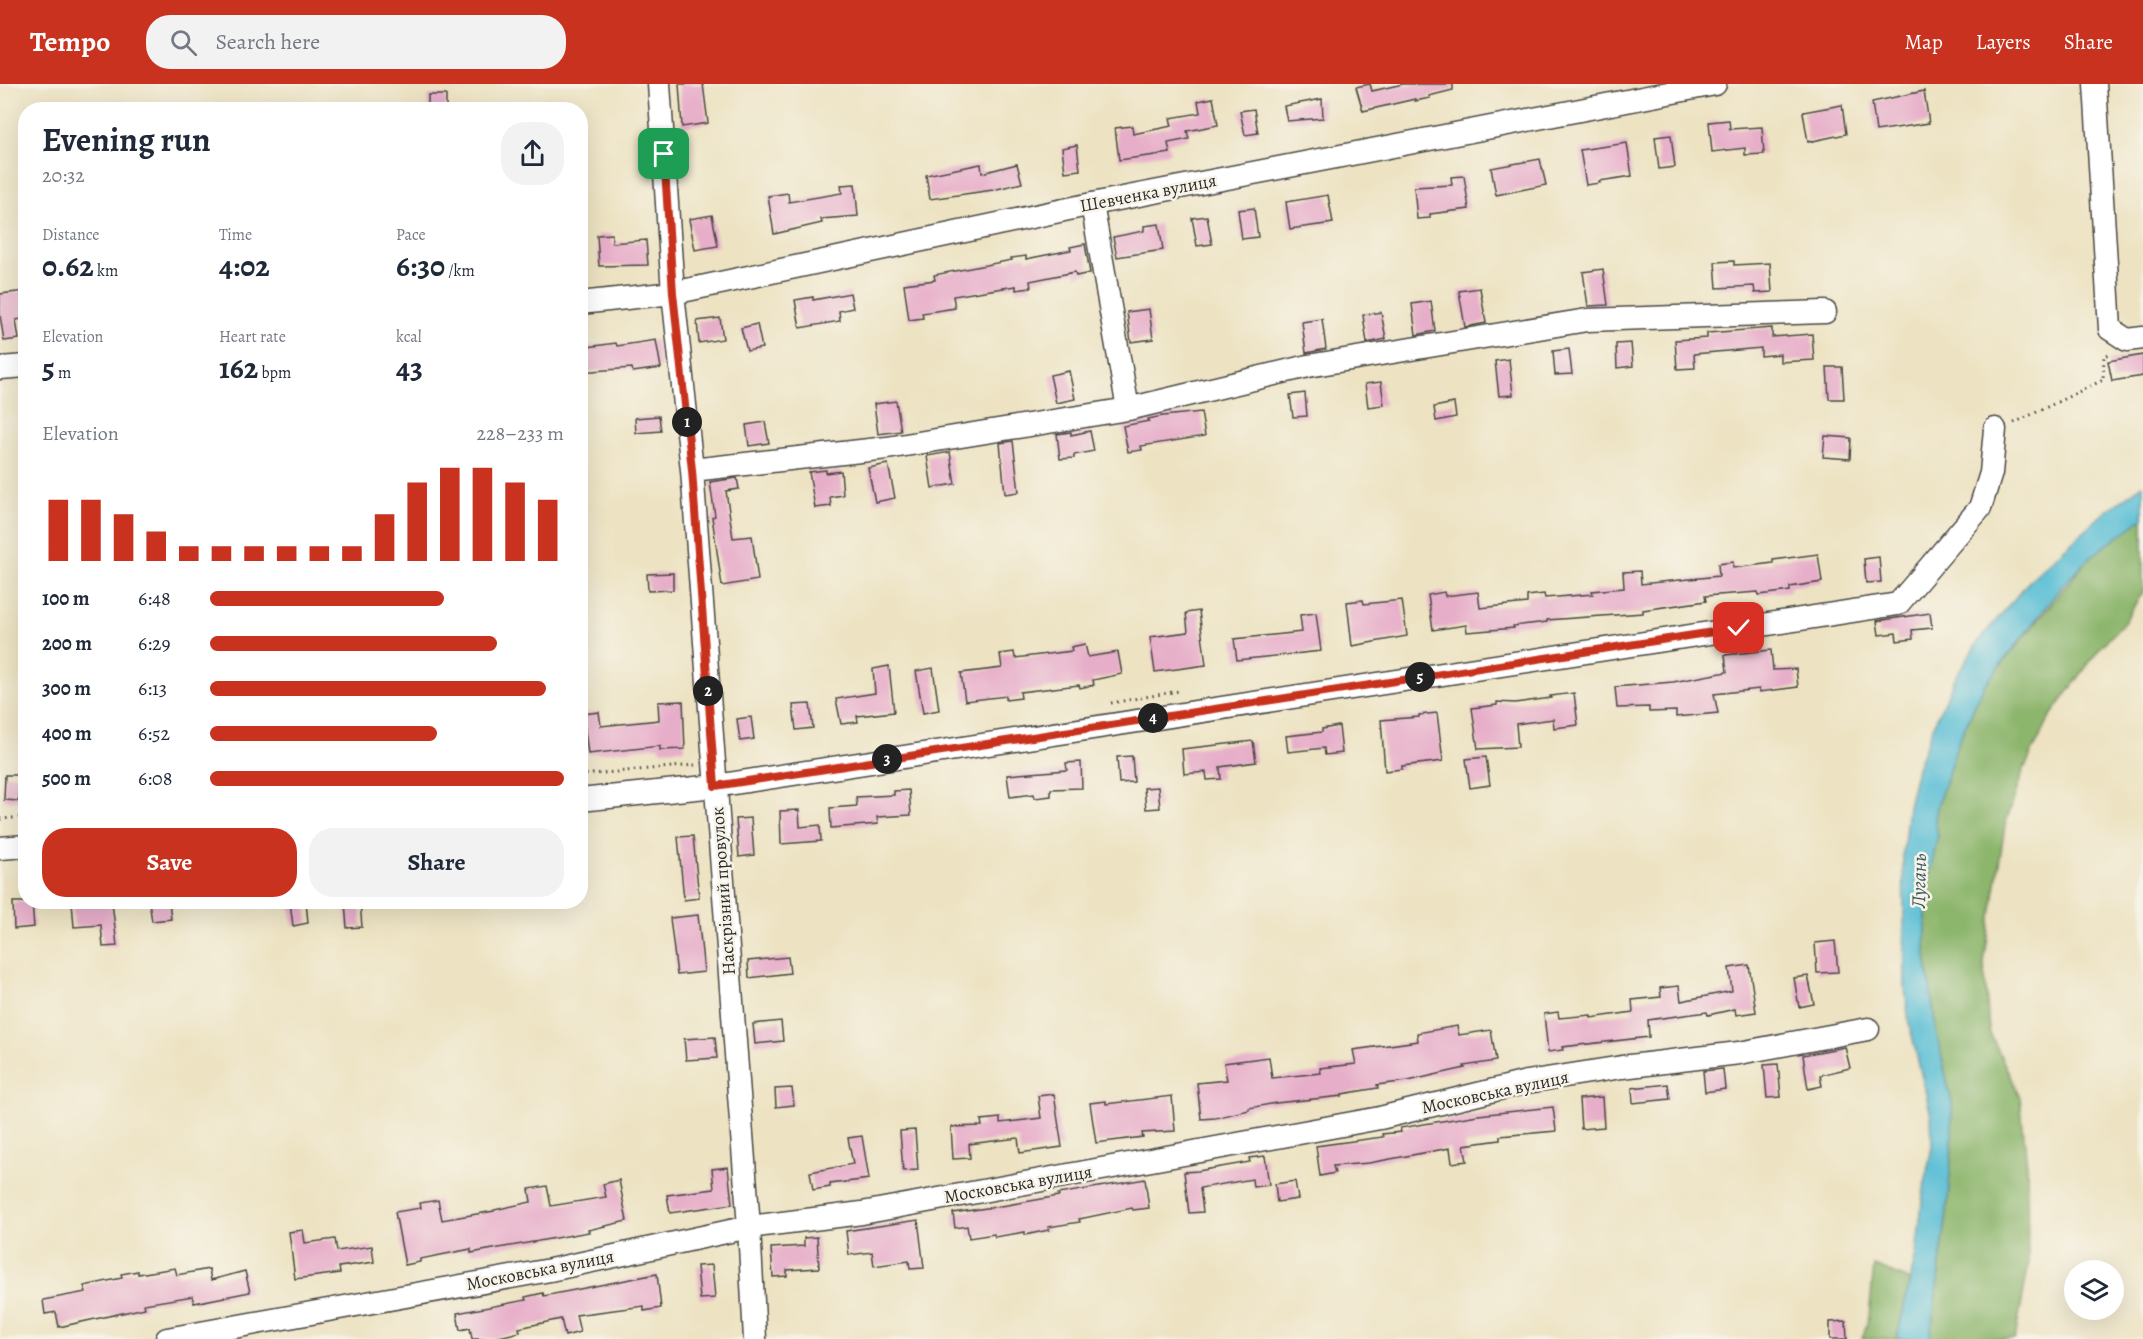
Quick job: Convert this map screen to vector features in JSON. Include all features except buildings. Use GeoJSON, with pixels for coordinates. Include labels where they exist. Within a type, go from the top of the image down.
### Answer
{"type":"FeatureCollection","features":[{"type":"Feature","properties":{"kind":"street","name":"Наскрізний провулок"},"geometry":{"type":"LineString","coordinates":[[659,84],[673,293],[692,470],[749,1227],[755,1339]]}},
{"type":"Feature","properties":{"kind":"street","name":"Шевченка вулиця"},"geometry":{"type":"LineString","coordinates":[[588,302],[673,293],[1092,204],[1715,84]]}},
{"type":"Feature","properties":{"kind":"street"},"geometry":{"type":"LineString","coordinates":[[2095,84],[2110,329],[2135,339]]}},
{"type":"Feature","properties":{"kind":"street"},"geometry":{"type":"LineString","coordinates":[[1092,204],[1128,409]]}},
{"type":"Feature","properties":{"kind":"street"},"geometry":{"type":"LineString","coordinates":[[692,470],[887,448],[1128,409],[1308,366],[1587,320],[1825,312]]}},
{"type":"Feature","properties":{"kind":"street"},"geometry":{"type":"LineString","coordinates":[[0,368],[18,367]]}},
{"type":"Feature","properties":{"kind":"street"},"geometry":{"type":"LineString","coordinates":[[588,800],[715,786],[1898,603],[1980,508],[1991,472],[1995,429]]}},
{"type":"Feature","properties":{"kind":"street"},"geometry":{"type":"LineString","coordinates":[[0,848],[18,847]]}},
{"type":"Feature","properties":{"kind":"street","name":"Московська вулиця"},"geometry":{"type":"LineString","coordinates":[[167,1339],[539,1272],[749,1227],[862,1213],[1380,1118],[1527,1082],[1622,1067],[1739,1053],[1868,1029]]}},
{"type":"Feature","properties":{"kind":"path"},"geometry":{"type":"LineString","coordinates":[[2017,422],[2103,380],[2104,357],[2135,339]]}},
{"type":"Feature","properties":{"kind":"path"},"geometry":{"type":"LineString","coordinates":[[588,774],[713,764]]}},
{"type":"Feature","properties":{"kind":"path"},"geometry":{"type":"LineString","coordinates":[[0,819],[18,818]]}},
{"type":"Feature","properties":{"kind":"green space"},"geometry":{"type":"Polygon","coordinates":[[[2143,512],[2143,592],[2122,625],[2100,648],[2050,717],[2023,771],[2005,825],[1984,963],[1989,1031],[2020,1097],[2027,1166],[2028,1268],[2015,1339],[1930,1339],[1947,1212],[1952,1146],[1952,1104],[1936,1032],[1926,955],[1926,891],[1937,833],[1935,819],[1938,803],[1959,740],[1984,686],[2088,559],[2143,512]]]}},
{"type":"Feature","properties":{"kind":"green space"},"geometry":{"type":"Polygon","coordinates":[[[1874,1266],[1910,1280],[1897,1339],[1862,1339],[1869,1317],[1874,1266]]]}},
{"type":"Feature","properties":{"kind":"water","name":"Лугань"},"geometry":{"type":"Polygon","coordinates":[[[2143,485],[2143,518],[2088,559],[2064,584],[1984,686],[1959,740],[1938,803],[1935,819],[1938,835],[1926,891],[1926,955],[1936,1032],[1952,1103],[1952,1146],[1947,1212],[1930,1339],[1897,1339],[1916,1254],[1932,1146],[1931,1115],[1909,1023],[1905,988],[1903,853],[1908,806],[1917,768],[1956,676],[1978,642],[2031,579],[2105,512],[2143,485]]]}},
{"type":"Feature","properties":{"kind":"route"},"geometry":{"type":"LineString","coordinates":[[664,154],[673,293],[692,470],[715,786],[1739,628]]}}]}
